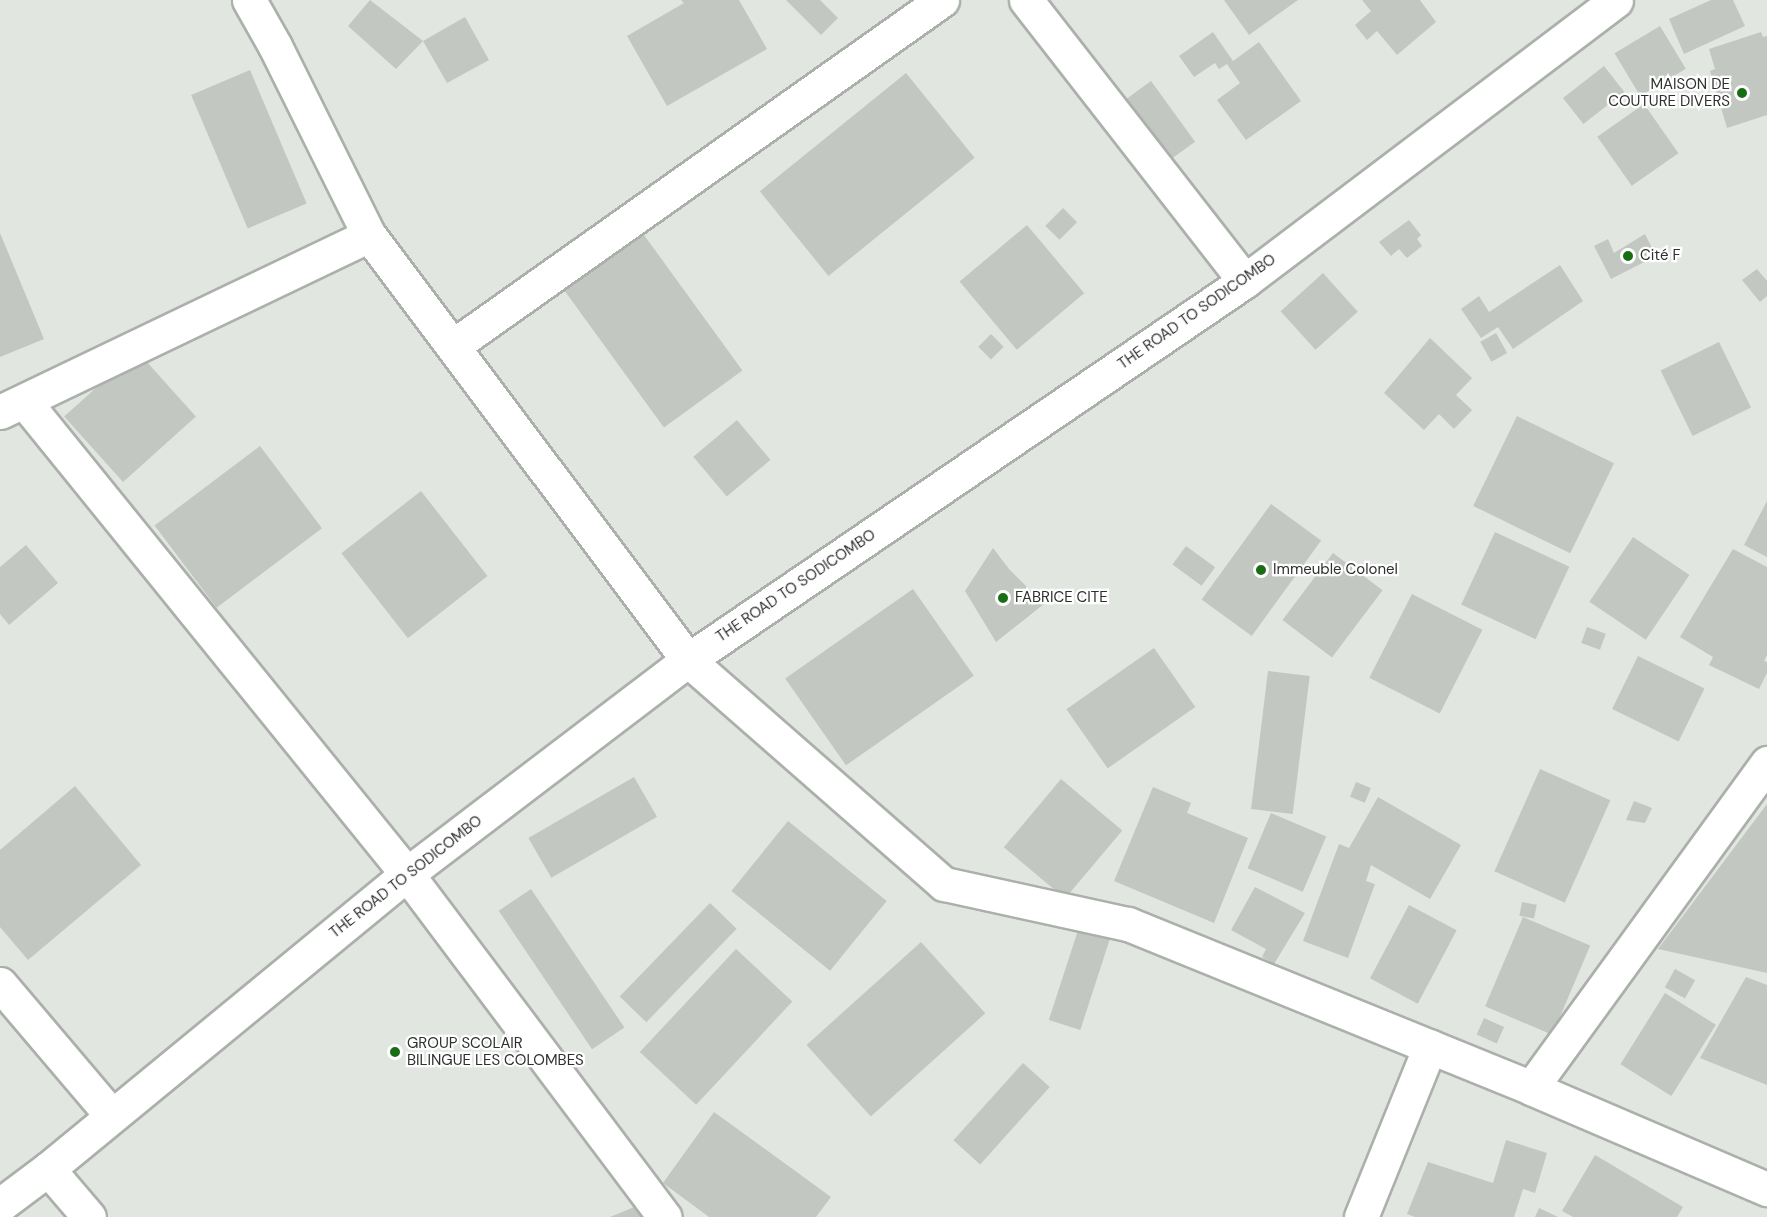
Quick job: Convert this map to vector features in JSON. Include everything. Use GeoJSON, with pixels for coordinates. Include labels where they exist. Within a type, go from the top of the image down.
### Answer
{"type":"FeatureCollection","features":[{"type":"Feature","properties":{"kind":"street"},"geometry":{"type":"LineString","coordinates":[[249,0],[275,46],[369,235],[688,660],[944,884],[1128,924],[1532,1088],[1767,1189]]}},
{"type":"Feature","properties":{"kind":"street"},"geometry":{"type":"LineString","coordinates":[[453,346],[942,0]]}},
{"type":"Feature","properties":{"kind":"street"},"geometry":{"type":"LineString","coordinates":[[1026,0],[1245,281]]}},
{"type":"Feature","properties":{"kind":"street","name":"THE ROAD TO SODICOMBO"},"geometry":{"type":"LineString","coordinates":[[0,1204],[48,1169],[406,874],[688,660],[1245,281],[1616,0]]}},
{"type":"Feature","properties":{"kind":"street"},"geometry":{"type":"LineString","coordinates":[[369,235],[12,406],[406,874],[665,1217]]}},
{"type":"Feature","properties":{"kind":"street"},"geometry":{"type":"LineString","coordinates":[[1532,1088],[1767,763]]}},
{"type":"Feature","properties":{"kind":"street"},"geometry":{"type":"LineString","coordinates":[[0,984],[111,1115]]}},
{"type":"Feature","properties":{"kind":"street"},"geometry":{"type":"LineString","coordinates":[[1361,1217],[1430,1046]]}},
{"type":"Feature","properties":{"kind":"street"},"geometry":{"type":"LineString","coordinates":[[48,1169],[89,1217]]}},
{"type":"Feature","properties":{"kind":"building"},"geometry":{"type":"Polygon","coordinates":[[[370,0],[423,41],[396,69],[348,26],[370,0]]]}},
{"type":"Feature","properties":{"kind":"building"},"geometry":{"type":"Polygon","coordinates":[[[681,0],[739,0],[767,49],[667,106],[627,36],[684,3],[681,0]]]}},
{"type":"Feature","properties":{"kind":"building"},"geometry":{"type":"Polygon","coordinates":[[[786,0],[820,0],[838,18],[821,35],[786,0]]]}},
{"type":"Feature","properties":{"kind":"building"},"geometry":{"type":"Polygon","coordinates":[[[1224,0],[1298,0],[1249,35],[1224,0]]]}},
{"type":"Feature","properties":{"kind":"building"},"geometry":{"type":"Polygon","coordinates":[[[1362,0],[1420,0],[1436,22],[1397,55],[1377,31],[1367,40],[1355,25],[1371,11],[1362,0]]]}},
{"type":"Feature","properties":{"kind":"building"},"geometry":{"type":"Polygon","coordinates":[[[1711,0],[1733,0],[1745,26],[1684,54],[1669,19],[1711,0]]]}},
{"type":"Feature","properties":{"kind":"building"},"geometry":{"type":"Polygon","coordinates":[[[465,17],[489,60],[447,83],[423,41],[465,17]]]}},
{"type":"Feature","properties":{"kind":"building"},"geometry":{"type":"Polygon","coordinates":[[[1660,26],[1686,69],[1640,96],[1615,53],[1660,26]]]}},
{"type":"Feature","properties":{"kind":"building"},"geometry":{"type":"Polygon","coordinates":[[[1213,32],[1233,61],[1259,42],[1301,101],[1246,140],[1217,100],[1240,83],[1227,64],[1219,69],[1215,63],[1194,77],[1179,56],[1213,32]]]}},
{"type":"Feature","properties":{"kind":"building","name":"MAISON DE COUTURE DIVERS"},"geometry":{"type":"Polygon","coordinates":[[[1761,32],[1763,37],[1767,36],[1767,115],[1727,128],[1710,71],[1715,69],[1709,49],[1761,32]]]}},
{"type":"Feature","properties":{"kind":"building"},"geometry":{"type":"Polygon","coordinates":[[[1604,66],[1624,92],[1583,124],[1563,98],[1604,66]]]}},
{"type":"Feature","properties":{"kind":"building"},"geometry":{"type":"Polygon","coordinates":[[[250,70],[307,203],[248,228],[191,95],[250,70]]]}},
{"type":"Feature","properties":{"kind":"building"},"geometry":{"type":"Polygon","coordinates":[[[906,73],[975,158],[828,276],[760,191],[906,73]]]}},
{"type":"Feature","properties":{"kind":"building"},"geometry":{"type":"Polygon","coordinates":[[[1151,81],[1195,142],[1164,165],[1119,104],[1151,81]]]}},
{"type":"Feature","properties":{"kind":"building"},"geometry":{"type":"Polygon","coordinates":[[[1644,104],[1678,153],[1632,186],[1597,137],[1644,104]]]}},
{"type":"Feature","properties":{"kind":"building"},"geometry":{"type":"Polygon","coordinates":[[[1063,208],[1077,222],[1059,240],[1045,226],[1063,208]]]}},
{"type":"Feature","properties":{"kind":"building"},"geometry":{"type":"Polygon","coordinates":[[[1409,220],[1421,235],[1417,239],[1422,246],[1407,258],[1399,249],[1391,256],[1379,242],[1409,220]]]}},
{"type":"Feature","properties":{"kind":"building"},"geometry":{"type":"Polygon","coordinates":[[[636,224],[742,370],[664,427],[558,281],[636,224]]]}},
{"type":"Feature","properties":{"kind":"building"},"geometry":{"type":"Polygon","coordinates":[[[1027,225],[1084,293],[1017,350],[960,282],[1027,225]]]}},
{"type":"Feature","properties":{"kind":"building"},"geometry":{"type":"Polygon","coordinates":[[[0,233],[44,339],[0,357],[0,233]]]}},
{"type":"Feature","properties":{"kind":"building","name":"Cité F"},"geometry":{"type":"Polygon","coordinates":[[[1645,234],[1656,256],[1611,279],[1594,246],[1608,239],[1614,253],[1645,234]]]}},
{"type":"Feature","properties":{"kind":"building"},"geometry":{"type":"Polygon","coordinates":[[[1560,265],[1583,301],[1513,349],[1498,327],[1481,338],[1461,309],[1479,296],[1489,312],[1560,265]]]}},
{"type":"Feature","properties":{"kind":"building"},"geometry":{"type":"Polygon","coordinates":[[[1757,269],[1767,281],[1767,296],[1760,302],[1742,280],[1757,269]]]}},
{"type":"Feature","properties":{"kind":"building"},"geometry":{"type":"Polygon","coordinates":[[[1323,273],[1358,312],[1315,350],[1281,311],[1323,273]]]}},
{"type":"Feature","properties":{"kind":"building"},"geometry":{"type":"Polygon","coordinates":[[[1496,333],[1507,353],[1491,362],[1480,342],[1496,333]]]}},
{"type":"Feature","properties":{"kind":"building"},"geometry":{"type":"Polygon","coordinates":[[[991,334],[1004,347],[991,359],[978,347],[991,334]]]}},
{"type":"Feature","properties":{"kind":"building"},"geometry":{"type":"Polygon","coordinates":[[[1430,338],[1472,378],[1456,395],[1472,410],[1454,429],[1439,414],[1424,430],[1384,393],[1430,338]]]}},
{"type":"Feature","properties":{"kind":"building"},"geometry":{"type":"Polygon","coordinates":[[[1719,342],[1751,408],[1693,436],[1661,370],[1719,342]]]}},
{"type":"Feature","properties":{"kind":"building"},"geometry":{"type":"Polygon","coordinates":[[[137,351],[196,416],[123,482],[64,417],[137,351]]]}},
{"type":"Feature","properties":{"kind":"building"},"geometry":{"type":"Polygon","coordinates":[[[1517,416],[1614,463],[1570,553],[1473,506],[1517,416]]]}},
{"type":"Feature","properties":{"kind":"building"},"geometry":{"type":"Polygon","coordinates":[[[737,420],[770,460],[727,496],[693,457],[737,420]]]}},
{"type":"Feature","properties":{"kind":"building"},"geometry":{"type":"Polygon","coordinates":[[[260,446],[322,528],[217,608],[155,525],[260,446]]]}},
{"type":"Feature","properties":{"kind":"building"},"geometry":{"type":"Polygon","coordinates":[[[421,491],[487,576],[408,638],[341,553],[421,491]]]}},
{"type":"Feature","properties":{"kind":"building"},"geometry":{"type":"Polygon","coordinates":[[[1767,501],[1767,557],[1744,545],[1767,501]]]}},
{"type":"Feature","properties":{"kind":"building","name":"Immeuble Colonel"},"geometry":{"type":"Polygon","coordinates":[[[1271,504],[1321,540],[1252,636],[1202,599],[1271,504]]]}},
{"type":"Feature","properties":{"kind":"building"},"geometry":{"type":"Polygon","coordinates":[[[1495,532],[1569,567],[1536,639],[1461,605],[1495,532]]]}},
{"type":"Feature","properties":{"kind":"building"},"geometry":{"type":"Polygon","coordinates":[[[1633,537],[1689,575],[1646,640],[1589,602],[1633,537]]]}},
{"type":"Feature","properties":{"kind":"building"},"geometry":{"type":"Polygon","coordinates":[[[26,545],[58,583],[9,625],[0,614],[0,567],[26,545]]]}},
{"type":"Feature","properties":{"kind":"building"},"geometry":{"type":"Polygon","coordinates":[[[1186,546],[1215,567],[1202,586],[1172,565],[1186,546]]]}},
{"type":"Feature","properties":{"kind":"building","name":"FABRICE CITE"},"geometry":{"type":"Polygon","coordinates":[[[993,548],[1009,569],[1044,604],[996,642],[965,591],[993,548]]]}},
{"type":"Feature","properties":{"kind":"building"},"geometry":{"type":"Polygon","coordinates":[[[1733,549],[1767,567],[1767,655],[1764,661],[1767,662],[1767,673],[1759,689],[1709,665],[1713,657],[1680,637],[1733,549]]]}},
{"type":"Feature","properties":{"kind":"building"},"geometry":{"type":"Polygon","coordinates":[[[1333,553],[1383,590],[1332,657],[1282,620],[1333,553]]]}},
{"type":"Feature","properties":{"kind":"building"},"geometry":{"type":"Polygon","coordinates":[[[913,589],[974,676],[846,765],[785,678],[913,589]]]}},
{"type":"Feature","properties":{"kind":"building"},"geometry":{"type":"Polygon","coordinates":[[[1412,594],[1482,630],[1440,714],[1369,678],[1412,594]]]}},
{"type":"Feature","properties":{"kind":"building"},"geometry":{"type":"Polygon","coordinates":[[[1587,627],[1606,634],[1600,650],[1581,643],[1587,627]]]}},
{"type":"Feature","properties":{"kind":"building"},"geometry":{"type":"Polygon","coordinates":[[[1154,648],[1195,707],[1108,768],[1066,709],[1154,648]]]}},
{"type":"Feature","properties":{"kind":"building"},"geometry":{"type":"Polygon","coordinates":[[[1638,656],[1705,688],[1679,741],[1612,709],[1638,656]]]}},
{"type":"Feature","properties":{"kind":"building"},"geometry":{"type":"Polygon","coordinates":[[[1268,671],[1310,676],[1293,814],[1251,809],[1268,671]]]}},
{"type":"Feature","properties":{"kind":"building"},"geometry":{"type":"Polygon","coordinates":[[[1540,769],[1610,800],[1565,903],[1494,871],[1540,769]]]}},
{"type":"Feature","properties":{"kind":"building"},"geometry":{"type":"Polygon","coordinates":[[[634,777],[657,817],[551,878],[528,838],[634,777]]]}},
{"type":"Feature","properties":{"kind":"building"},"geometry":{"type":"Polygon","coordinates":[[[1061,779],[1122,830],[1065,899],[1004,847],[1061,779]]]}},
{"type":"Feature","properties":{"kind":"building"},"geometry":{"type":"Polygon","coordinates":[[[1356,782],[1371,788],[1365,803],[1350,797],[1356,782]]]}},
{"type":"Feature","properties":{"kind":"building"},"geometry":{"type":"Polygon","coordinates":[[[75,786],[141,865],[28,960],[0,927],[0,850],[75,786]]]}},
{"type":"Feature","properties":{"kind":"building"},"geometry":{"type":"Polygon","coordinates":[[[1153,787],[1191,803],[1187,813],[1248,838],[1214,923],[1114,881],[1153,787]]]}},
{"type":"Feature","properties":{"kind":"building"},"geometry":{"type":"Polygon","coordinates":[[[1378,797],[1461,845],[1430,899],[1371,865],[1366,881],[1375,884],[1348,958],[1303,941],[1339,844],[1349,848],[1378,797]]]}},
{"type":"Feature","properties":{"kind":"building"},"geometry":{"type":"Polygon","coordinates":[[[1634,801],[1652,808],[1645,823],[1626,820],[1634,801]]]}},
{"type":"Feature","properties":{"kind":"building"},"geometry":{"type":"Polygon","coordinates":[[[1767,804],[1767,973],[1658,949],[1767,804]]]}},
{"type":"Feature","properties":{"kind":"building"},"geometry":{"type":"Polygon","coordinates":[[[1271,813],[1326,836],[1303,892],[1248,868],[1271,813]]]}},
{"type":"Feature","properties":{"kind":"building"},"geometry":{"type":"Polygon","coordinates":[[[788,821],[887,901],[830,971],[731,891],[788,821]]]}},
{"type":"Feature","properties":{"kind":"building"},"geometry":{"type":"Polygon","coordinates":[[[1255,887],[1305,913],[1274,964],[1262,957],[1266,949],[1231,930],[1255,887]]]}},
{"type":"Feature","properties":{"kind":"building"},"geometry":{"type":"Polygon","coordinates":[[[531,889],[624,1027],[592,1049],[499,911],[531,889]]]}},
{"type":"Feature","properties":{"kind":"building"},"geometry":{"type":"Polygon","coordinates":[[[1522,902],[1537,905],[1534,919],[1519,916],[1522,902]]]}},
{"type":"Feature","properties":{"kind":"building"},"geometry":{"type":"Polygon","coordinates":[[[710,903],[737,929],[646,1022],[620,997],[710,903]]]}},
{"type":"Feature","properties":{"kind":"building"},"geometry":{"type":"Polygon","coordinates":[[[1409,905],[1457,930],[1418,1004],[1370,978],[1409,905]]]}},
{"type":"Feature","properties":{"kind":"building"},"geometry":{"type":"Polygon","coordinates":[[[1523,917],[1590,946],[1552,1035],[1485,1006],[1523,917]]]}},
{"type":"Feature","properties":{"kind":"building"},"geometry":{"type":"Polygon","coordinates":[[[1081,921],[1112,931],[1080,1030],[1049,1020],[1081,921]]]}},
{"type":"Feature","properties":{"kind":"building"},"geometry":{"type":"Polygon","coordinates":[[[921,942],[985,1013],[871,1116],[807,1045],[921,942]]]}},
{"type":"Feature","properties":{"kind":"building"},"geometry":{"type":"Polygon","coordinates":[[[736,949],[792,1002],[696,1105],[640,1052],[736,949]]]}},
{"type":"Feature","properties":{"kind":"building"},"geometry":{"type":"Polygon","coordinates":[[[1675,969],[1695,980],[1685,999],[1665,987],[1675,969]]]}},
{"type":"Feature","properties":{"kind":"building"},"geometry":{"type":"Polygon","coordinates":[[[1746,977],[1767,985],[1767,1085],[1700,1058],[1746,977]]]}},
{"type":"Feature","properties":{"kind":"building"},"geometry":{"type":"Polygon","coordinates":[[[1665,993],[1716,1025],[1671,1096],[1620,1064],[1665,993]]]}},
{"type":"Feature","properties":{"kind":"building"},"geometry":{"type":"Polygon","coordinates":[[[1484,1018],[1504,1027],[1497,1043],[1477,1034],[1484,1018]]]}},
{"type":"Feature","properties":{"kind":"building"},"geometry":{"type":"Polygon","coordinates":[[[1023,1063],[1050,1087],[980,1164],[953,1140],[1023,1063]]]}},
{"type":"Feature","properties":{"kind":"building"},"geometry":{"type":"Polygon","coordinates":[[[714,1112],[831,1197],[816,1217],[709,1217],[663,1183],[714,1112]]]}},
{"type":"Feature","properties":{"kind":"building"},"geometry":{"type":"Polygon","coordinates":[[[1506,1140],[1547,1153],[1535,1193],[1523,1189],[1514,1217],[1415,1217],[1407,1214],[1428,1162],[1493,1183],[1506,1140]]]}},
{"type":"Feature","properties":{"kind":"building"},"geometry":{"type":"Polygon","coordinates":[[[1595,1155],[1683,1207],[1677,1217],[1573,1217],[1562,1211],[1595,1155]]]}},
{"type":"Feature","properties":{"kind":"building"},"geometry":{"type":"Polygon","coordinates":[[[649,1201],[656,1217],[610,1217],[649,1201]]]}},
{"type":"Feature","properties":{"kind":"building"},"geometry":{"type":"Polygon","coordinates":[[[1539,1208],[1558,1217],[1535,1217],[1539,1208]]]}},
{"type":"Feature","properties":{"kind":"place","name":"MAISON DE COUTURE DIVERS"},"geometry":{"type":"Point","coordinates":[1742,93]}},
{"type":"Feature","properties":{"kind":"place","name":"Cité F"},"geometry":{"type":"Point","coordinates":[1628,256]}},
{"type":"Feature","properties":{"kind":"place","name":"Immeuble Colonel"},"geometry":{"type":"Point","coordinates":[1261,570]}},
{"type":"Feature","properties":{"kind":"place","name":"FABRICE CITE"},"geometry":{"type":"Point","coordinates":[1003,598]}},
{"type":"Feature","properties":{"kind":"place","name":"GROUP SCOLAIR BILINGUE LES COLOMBES"},"geometry":{"type":"Point","coordinates":[395,1052]}}]}
